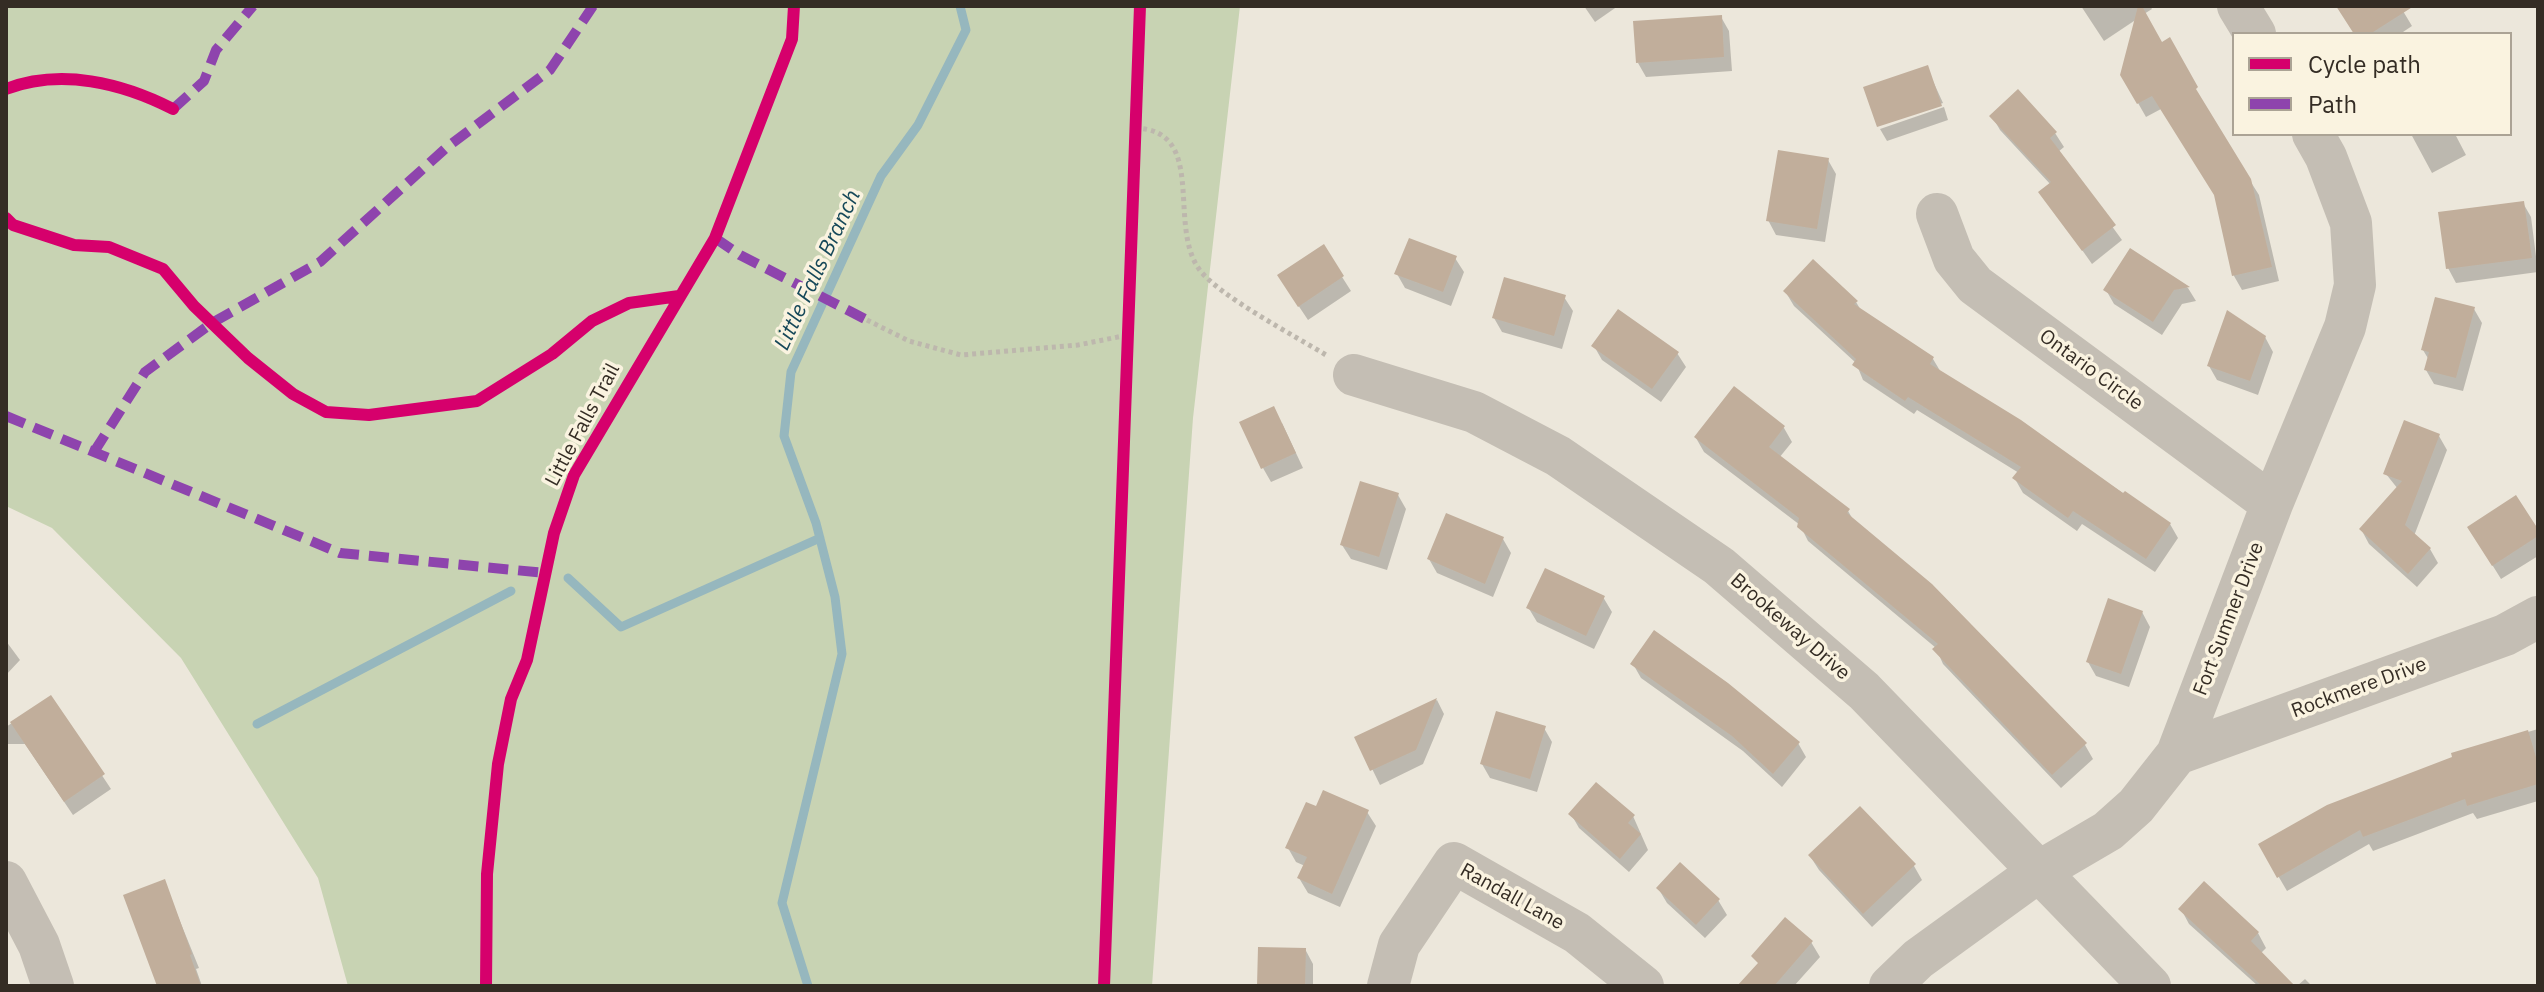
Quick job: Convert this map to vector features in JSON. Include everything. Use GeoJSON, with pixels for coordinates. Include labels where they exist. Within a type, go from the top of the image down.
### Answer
{"type":"FeatureCollection","features":[{"type":"Feature","properties":{"kind":"street"},"geometry":{"type":"LineString","coordinates":[[2238,6],[2254,32]]}},
{"type":"Feature","properties":{"kind":"street","name":"Fort Sumner Drive"},"geometry":{"type":"LineString","coordinates":[[1890,986],[1918,959],[2038,872],[2108,831],[2136,806],[2177,754],[2272,504],[2345,327],[2355,285],[2351,223],[2326,157],[2314,136]]}},
{"type":"Feature","properties":{"kind":"street","name":"Ontario Circle"},"geometry":{"type":"LineString","coordinates":[[1937,214],[1954,259],[1975,285],[2272,504]]}},
{"type":"Feature","properties":{"kind":"street","name":"Brookeway Drive"},"geometry":{"type":"LineString","coordinates":[[1354,375],[1474,412],[1558,456],[1719,566],[1864,691],[2150,986]]}},
{"type":"Feature","properties":{"kind":"street","name":"Rockmere Drive"},"geometry":{"type":"LineString","coordinates":[[2177,754],[2505,635],[2538,617]]}},
{"type":"Feature","properties":{"kind":"street","name":"Randall Lane"},"geometry":{"type":"LineString","coordinates":[[1388,986],[1399,945],[1454,863],[1577,933],[1643,986]]}},
{"type":"Feature","properties":{"kind":"street"},"geometry":{"type":"LineString","coordinates":[[6,882],[39,945],[53,986]]}},
{"type":"Feature","properties":{"kind":"path"},"geometry":{"type":"LineString","coordinates":[[1135,143],[1136,113]]}},
{"type":"Feature","properties":{"kind":"path"},"geometry":{"type":"LineString","coordinates":[[1135,128],[1164,134],[1175,148],[1181,174],[1185,230],[1201,273],[1354,375]]}},
{"type":"Feature","properties":{"kind":"path"},"geometry":{"type":"LineString","coordinates":[[867,320],[909,341],[961,355],[1078,345],[1128,328],[1128,351]]}},
{"type":"Feature","properties":{"kind":"green space"},"geometry":{"type":"Polygon","coordinates":[[[6,6],[1240,6],[1193,418],[1152,986],[348,986],[318,878],[181,658],[52,528],[6,506],[6,6]]]}},
{"type":"Feature","properties":{"kind":"building"},"geometry":{"type":"Polygon","coordinates":[[[2138,6],[2142,6],[2162,42],[2170,37],[2198,87],[2196,89],[2251,179],[2272,267],[2232,276],[2214,195],[2152,96],[2137,104],[2120,75],[2138,6]]]}},
{"type":"Feature","properties":{"kind":"building"},"geometry":{"type":"Polygon","coordinates":[[[2336,6],[2414,6],[2373,32],[2353,32],[2336,6]]]}},
{"type":"Feature","properties":{"kind":"building"},"geometry":{"type":"Polygon","coordinates":[[[1722,15],[1724,57],[1636,63],[1633,21],[1722,15]]]}},
{"type":"Feature","properties":{"kind":"building"},"geometry":{"type":"Polygon","coordinates":[[[1928,65],[1942,106],[1877,127],[1863,87],[1928,65]]]}},
{"type":"Feature","properties":{"kind":"building"},"geometry":{"type":"Polygon","coordinates":[[[2018,89],[2057,132],[2050,138],[2116,225],[2082,251],[2038,192],[2051,182],[1989,116],[2018,89]]]}},
{"type":"Feature","properties":{"kind":"building"},"geometry":{"type":"Polygon","coordinates":[[[1778,150],[1829,158],[1817,229],[1766,221],[1778,150]]]}},
{"type":"Feature","properties":{"kind":"building"},"geometry":{"type":"Polygon","coordinates":[[[2524,201],[2532,258],[2446,269],[2438,212],[2524,201]]]}},
{"type":"Feature","properties":{"kind":"building"},"geometry":{"type":"Polygon","coordinates":[[[1409,238],[1457,256],[1443,292],[1394,274],[1409,238]]]}},
{"type":"Feature","properties":{"kind":"building"},"geometry":{"type":"Polygon","coordinates":[[[1324,244],[1344,276],[1298,307],[1277,275],[1324,244]]]}},
{"type":"Feature","properties":{"kind":"building"},"geometry":{"type":"Polygon","coordinates":[[[2130,248],[2190,287],[2174,290],[2153,322],[2103,290],[2130,248]]]}},
{"type":"Feature","properties":{"kind":"building"},"geometry":{"type":"Polygon","coordinates":[[[1813,259],[1858,301],[1854,304],[1934,357],[1930,364],[2021,420],[2123,493],[2125,491],[2171,523],[2146,559],[2073,511],[2068,518],[2012,478],[2021,467],[1908,397],[1905,401],[1852,365],[1856,359],[1783,291],[1813,259]]]}},
{"type":"Feature","properties":{"kind":"building"},"geometry":{"type":"Polygon","coordinates":[[[1504,277],[1566,295],[1554,336],[1492,318],[1504,277]]]}},
{"type":"Feature","properties":{"kind":"building"},"geometry":{"type":"Polygon","coordinates":[[[2435,297],[2475,307],[2456,378],[2424,370],[2429,352],[2421,350],[2435,297]]]}},
{"type":"Feature","properties":{"kind":"building"},"geometry":{"type":"Polygon","coordinates":[[[1618,309],[1679,352],[1652,389],[1591,346],[1618,309]]]}},
{"type":"Feature","properties":{"kind":"building"},"geometry":{"type":"Polygon","coordinates":[[[2227,310],[2266,336],[2250,381],[2207,366],[2227,310]]]}},
{"type":"Feature","properties":{"kind":"building"},"geometry":{"type":"Polygon","coordinates":[[[1734,386],[1785,426],[1769,447],[1850,509],[1847,513],[1932,584],[2087,743],[2052,775],[1932,649],[1938,644],[1797,527],[1799,518],[1694,437],[1734,386]]]}},
{"type":"Feature","properties":{"kind":"building"},"geometry":{"type":"Polygon","coordinates":[[[1274,406],[1296,453],[1261,469],[1239,422],[1274,406]]]}},
{"type":"Feature","properties":{"kind":"building"},"geometry":{"type":"Polygon","coordinates":[[[2404,420],[2440,434],[2405,525],[2431,548],[2408,574],[2359,529],[2402,481],[2383,474],[2404,420]]]}},
{"type":"Feature","properties":{"kind":"building"},"geometry":{"type":"Polygon","coordinates":[[[1360,481],[1399,493],[1379,557],[1340,545],[1360,481]]]}},
{"type":"Feature","properties":{"kind":"building"},"geometry":{"type":"Polygon","coordinates":[[[2516,495],[2538,529],[2538,536],[2492,566],[2467,527],[2516,495]]]}},
{"type":"Feature","properties":{"kind":"building"},"geometry":{"type":"Polygon","coordinates":[[[1446,513],[1504,537],[1485,584],[1427,559],[1446,513]]]}},
{"type":"Feature","properties":{"kind":"building"},"geometry":{"type":"Polygon","coordinates":[[[1545,568],[1605,596],[1586,636],[1526,608],[1545,568]]]}},
{"type":"Feature","properties":{"kind":"building"},"geometry":{"type":"Polygon","coordinates":[[[2108,598],[2143,611],[2121,674],[2086,662],[2108,598]]]}},
{"type":"Feature","properties":{"kind":"building"},"geometry":{"type":"Polygon","coordinates":[[[1654,630],[1728,683],[1800,742],[1773,774],[1732,736],[1630,664],[1654,630]]]}},
{"type":"Feature","properties":{"kind":"building"},"geometry":{"type":"Polygon","coordinates":[[[51,695],[105,774],[64,802],[10,722],[51,695]]]}},
{"type":"Feature","properties":{"kind":"building"},"geometry":{"type":"Polygon","coordinates":[[[1437,698],[1416,750],[1370,771],[1354,737],[1437,698]]]}},
{"type":"Feature","properties":{"kind":"building"},"geometry":{"type":"Polygon","coordinates":[[[1496,711],[1546,726],[1530,779],[1480,764],[1496,711]]]}},
{"type":"Feature","properties":{"kind":"building"},"geometry":{"type":"Polygon","coordinates":[[[2528,730],[2538,764],[2538,784],[2467,806],[2465,799],[2363,837],[2360,830],[2277,878],[2258,844],[2327,805],[2452,757],[2451,753],[2528,730]]]}},
{"type":"Feature","properties":{"kind":"building"},"geometry":{"type":"Polygon","coordinates":[[[1596,782],[1635,815],[1628,823],[1641,834],[1620,859],[1568,814],[1596,782]]]}},
{"type":"Feature","properties":{"kind":"building"},"geometry":{"type":"Polygon","coordinates":[[[1323,790],[1369,810],[1332,894],[1297,878],[1307,857],[1285,848],[1306,802],[1316,806],[1323,790]]]}},
{"type":"Feature","properties":{"kind":"building"},"geometry":{"type":"Polygon","coordinates":[[[1860,806],[1916,864],[1863,914],[1808,855],[1860,806]]]}},
{"type":"Feature","properties":{"kind":"building"},"geometry":{"type":"Polygon","coordinates":[[[1680,862],[1720,899],[1696,925],[1656,888],[1680,862]]]}},
{"type":"Feature","properties":{"kind":"building"},"geometry":{"type":"Polygon","coordinates":[[[165,879],[201,986],[157,986],[123,895],[165,879]]]}},
{"type":"Feature","properties":{"kind":"building"},"geometry":{"type":"Polygon","coordinates":[[[2204,881],[2259,932],[2251,941],[2295,986],[2262,986],[2178,909],[2204,881]]]}},
{"type":"Feature","properties":{"kind":"building"},"geometry":{"type":"Polygon","coordinates":[[[1785,917],[1813,941],[1774,986],[1737,986],[1758,963],[1751,956],[1785,917]]]}},
{"type":"Feature","properties":{"kind":"building"},"geometry":{"type":"Polygon","coordinates":[[[1258,947],[1306,948],[1305,986],[1257,986],[1258,947]]]}},
{"type":"Feature","properties":{"kind":"waterway","name":"Little Falls Branch"},"geometry":{"type":"LineString","coordinates":[[808,986],[782,903],[842,654],[835,597],[816,523],[784,436],[791,372],[881,176],[918,125],[966,30],[960,6]]}},
{"type":"Feature","properties":{"kind":"waterway"},"geometry":{"type":"LineString","coordinates":[[568,578],[621,627],[820,538]]}},
{"type":"Feature","properties":{"kind":"waterway"},"geometry":{"type":"LineString","coordinates":[[257,724],[511,591]]}},
{"type":"Feature","properties":{"kind":"marked path"},"geometry":{"type":"LineString","coordinates":[[173,109],[204,81],[216,50],[253,6]]}},
{"type":"Feature","properties":{"kind":"marked path"},"geometry":{"type":"LineString","coordinates":[[94,452],[145,372],[212,323],[320,262],[446,148],[550,70],[593,6]]}},
{"type":"Feature","properties":{"kind":"marked path"},"geometry":{"type":"LineString","coordinates":[[715,238],[740,255],[867,320]]}},
{"type":"Feature","properties":{"kind":"marked path"},"geometry":{"type":"LineString","coordinates":[[6,416],[340,553],[545,573]]}},
{"type":"Feature","properties":{"kind":"cycle path","name":"Little Falls Trail"},"geometry":{"type":"LineString","coordinates":[[486,986],[487,874],[498,764],[511,699],[527,660],[554,533],[574,475],[715,238],[792,39],[794,6]]}},
{"type":"Feature","properties":{"kind":"cycle path"},"geometry":{"type":"LineString","coordinates":[[1104,986],[1140,6]]}},
{"type":"Feature","properties":{"kind":"cycle path"},"geometry":{"type":"LineString","coordinates":[[6,89],[48,80],[91,81],[133,92],[173,109]]}},
{"type":"Feature","properties":{"kind":"cycle path"},"geometry":{"type":"LineString","coordinates":[[6,218],[13,225],[74,245],[109,247],[163,269],[194,306],[248,358],[293,394],[326,412],[369,415],[477,401],[552,354],[592,321],[629,303],[679,296]]}}]}
